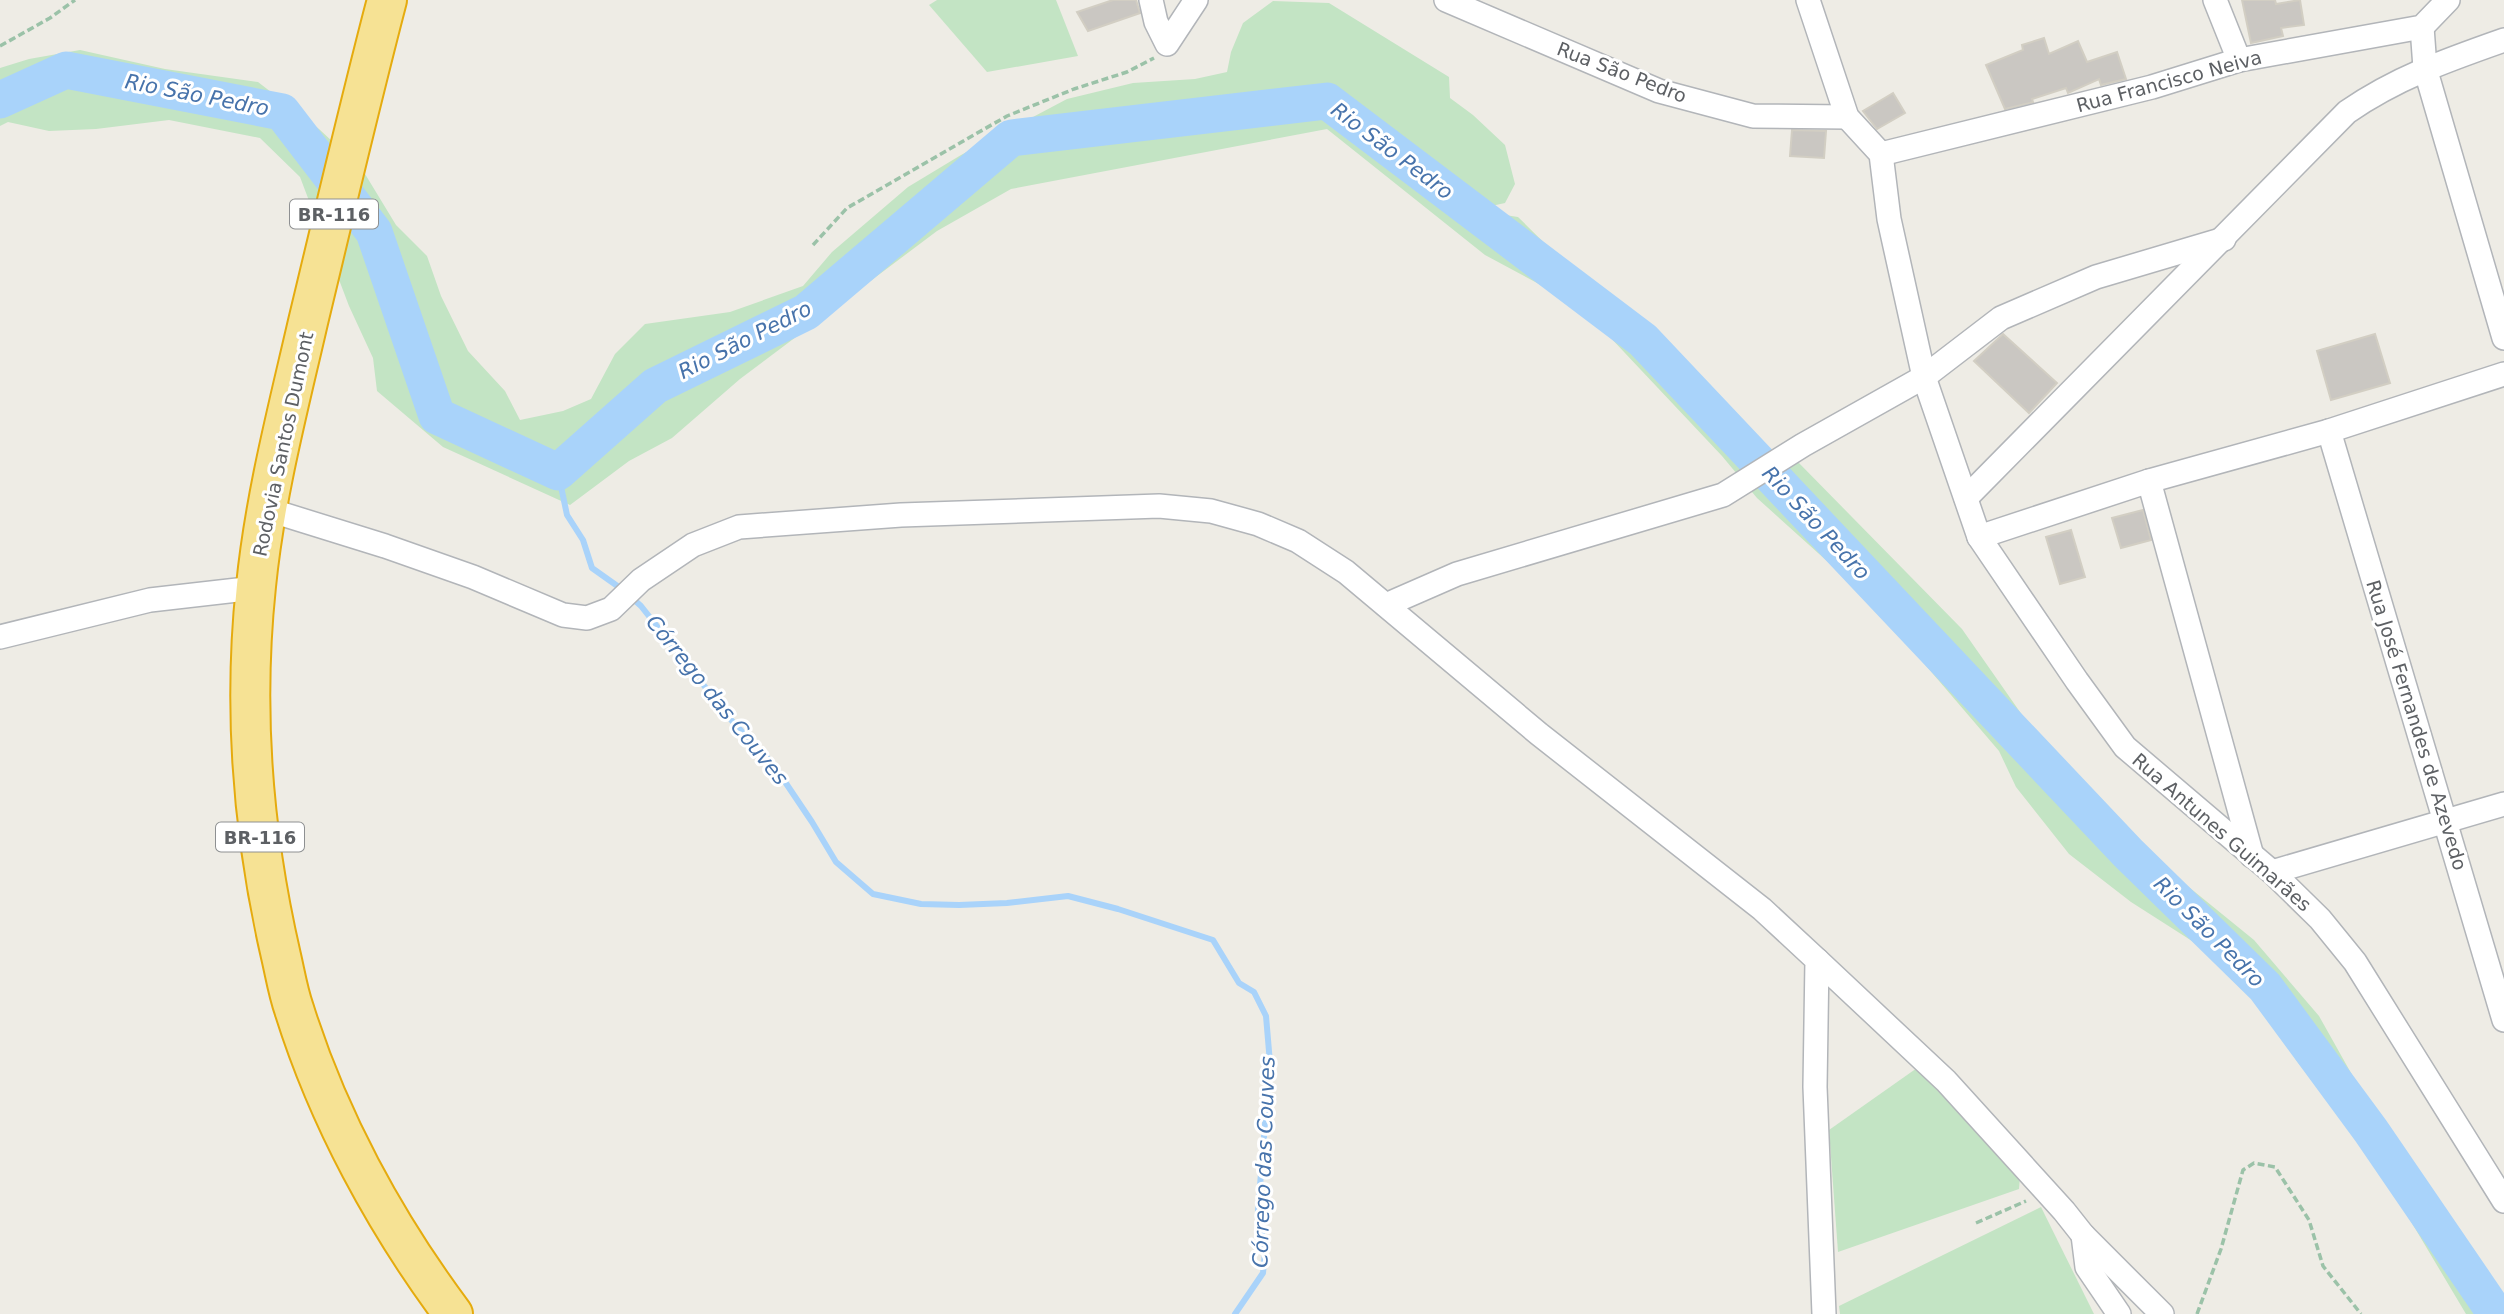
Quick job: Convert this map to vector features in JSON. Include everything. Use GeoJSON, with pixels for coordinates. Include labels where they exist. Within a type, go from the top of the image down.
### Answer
{"type":"FeatureCollection","features":[{"type":"Feature","properties":{"kind":"highway","name":"Rodovia Santos Dumont"},"geometry":{"type":"LineString","coordinates":[[387,0],[359,106],[266,509],[255,587],[250,696],[255,803],[269,906],[294,1009],[331,1107],[369,1183],[410,1251],[453,1314]]}},
{"type":"Feature","properties":{"kind":"street"},"geometry":{"type":"LineString","coordinates":[[1152,0],[1156,22],[1167,44]]}},
{"type":"Feature","properties":{"kind":"street"},"geometry":{"type":"LineString","coordinates":[[1167,44],[1196,0]]}},
{"type":"Feature","properties":{"kind":"street","name":"Rua São Pedro"},"geometry":{"type":"LineString","coordinates":[[1446,0],[1481,8],[1659,91],[1753,116],[1847,117]]}},
{"type":"Feature","properties":{"kind":"street"},"geometry":{"type":"LineString","coordinates":[[1808,0],[1847,117],[1881,154]]}},
{"type":"Feature","properties":{"kind":"street"},"geometry":{"type":"LineString","coordinates":[[2215,0],[2239,60]]}},
{"type":"Feature","properties":{"kind":"street"},"geometry":{"type":"LineString","coordinates":[[2448,0],[2423,27],[2425,68],[2504,338]]}},
{"type":"Feature","properties":{"kind":"street","name":"Rua Francisco Neiva"},"geometry":{"type":"LineString","coordinates":[[1881,154],[2152,87],[2239,60],[2423,27]]}},
{"type":"Feature","properties":{"kind":"street"},"geometry":{"type":"LineString","coordinates":[[1966,499],[2347,112],[2377,91],[2425,68],[2504,40]]}},
{"type":"Feature","properties":{"kind":"street","name":"Rua Antunes Guimarães"},"geometry":{"type":"LineString","coordinates":[[1881,154],[1888,219],[1924,377],[1979,537],[2125,747],[2272,872],[2320,919],[2356,962],[2504,1201]]}},
{"type":"Feature","properties":{"kind":"street"},"geometry":{"type":"LineString","coordinates":[[1386,605],[1457,574],[1723,495],[1803,445],[1924,377],[2001,318],[2096,277],[2224,239]]}},
{"type":"Feature","properties":{"kind":"street"},"geometry":{"type":"LineString","coordinates":[[1979,537],[2149,481],[2329,431],[2504,374]]}},
{"type":"Feature","properties":{"kind":"street","name":"Rua José Fernandes de Azevedo"},"geometry":{"type":"LineString","coordinates":[[2329,431],[2504,1020]]}},
{"type":"Feature","properties":{"kind":"street"},"geometry":{"type":"LineString","coordinates":[[2149,481],[2252,856]]}},
{"type":"Feature","properties":{"kind":"street"},"geometry":{"type":"LineString","coordinates":[[266,509],[473,577],[563,615],[587,618],[611,609],[641,580],[693,545],[739,527],[901,515],[1159,506],[1211,511],[1258,524],[1298,541],[1346,572],[1539,734],[1762,909],[1946,1081],[2048,1192],[2083,1235],[2162,1314]]}},
{"type":"Feature","properties":{"kind":"street"},"geometry":{"type":"LineString","coordinates":[[0,637],[150,600],[255,587]]}},
{"type":"Feature","properties":{"kind":"street"},"geometry":{"type":"LineString","coordinates":[[2272,872],[2504,804]]}},
{"type":"Feature","properties":{"kind":"street"},"geometry":{"type":"LineString","coordinates":[[1817,960],[1815,1087],[1824,1314]]}},
{"type":"Feature","properties":{"kind":"street"},"geometry":{"type":"LineString","coordinates":[[2083,1235],[2087,1267],[2119,1314]]}},
{"type":"Feature","properties":{"kind":"path"},"geometry":{"type":"LineString","coordinates":[[0,46],[50,19],[75,0]]}},
{"type":"Feature","properties":{"kind":"path"},"geometry":{"type":"LineString","coordinates":[[813,245],[847,208],[865,196],[1007,116],[1142,65],[1154,58],[1167,44]]}},
{"type":"Feature","properties":{"kind":"path"},"geometry":{"type":"LineString","coordinates":[[2197,1314],[2221,1249],[2243,1170],[2254,1163],[2275,1167],[2309,1220],[2323,1266],[2361,1314]]}},
{"type":"Feature","properties":{"kind":"path"},"geometry":{"type":"LineString","coordinates":[[1976,1223],[2048,1192]]}},
{"type":"Feature","properties":{"kind":"green space"},"geometry":{"type":"Polygon","coordinates":[[[937,0],[1056,0],[1078,56],[987,72],[929,5],[937,0]]]}},
{"type":"Feature","properties":{"kind":"green space"},"geometry":{"type":"Polygon","coordinates":[[[1273,1],[1329,3],[1449,77],[1450,98],[1505,145],[1515,184],[1505,203],[1473,210],[1518,217],[1643,340],[1775,479],[1797,461],[1962,629],[2076,786],[2174,875],[2254,940],[2319,1016],[2360,1089],[2473,1263],[2504,1305],[2504,1314],[2466,1314],[2372,1156],[2296,1060],[2273,1007],[2192,941],[2131,902],[2069,854],[2016,787],[1999,751],[1868,598],[1757,498],[1722,456],[1608,335],[1552,291],[1485,255],[1327,129],[1011,189],[937,231],[740,379],[672,438],[629,461],[570,505],[443,447],[377,391],[373,358],[349,306],[300,177],[260,138],[169,120],[96,129],[49,131],[8,122],[0,126],[0,68],[29,59],[80,50],[165,69],[258,82],[319,129],[362,169],[396,225],[427,256],[441,296],[468,351],[505,391],[520,420],[563,411],[591,399],[615,354],[645,324],[730,312],[803,286],[832,252],[908,187],[961,155],[1067,99],[1133,83],[1195,79],[1227,72],[1231,52],[1243,23],[1273,1]]]}},
{"type":"Feature","properties":{"kind":"green space"},"geometry":{"type":"Polygon","coordinates":[[[1917,1068],[2020,1176],[2019,1189],[1838,1252],[1829,1130],[1917,1068]]]}},
{"type":"Feature","properties":{"kind":"green space"},"geometry":{"type":"Polygon","coordinates":[[[2041,1207],[2094,1314],[1840,1314],[1839,1306],[2041,1207]]]}},
{"type":"Feature","properties":{"kind":"building"},"geometry":{"type":"Polygon","coordinates":[[[1113,0],[1136,0],[1140,13],[1088,31],[1077,12],[1113,0]]]}},
{"type":"Feature","properties":{"kind":"building"},"geometry":{"type":"Polygon","coordinates":[[[2242,0],[2275,0],[2276,4],[2300,0],[2304,25],[2281,28],[2283,36],[2251,43],[2242,0]]]}},
{"type":"Feature","properties":{"kind":"building"},"geometry":{"type":"Polygon","coordinates":[[[2044,38],[2049,54],[2078,41],[2087,62],[2117,52],[2126,79],[2101,85],[2099,79],[2068,93],[2066,88],[2032,99],[2033,102],[2005,109],[1986,65],[2023,50],[2022,45],[2044,38]]]}},
{"type":"Feature","properties":{"kind":"building"},"geometry":{"type":"Polygon","coordinates":[[[1893,93],[1905,113],[1877,129],[1863,111],[1893,93]]]}},
{"type":"Feature","properties":{"kind":"building"},"geometry":{"type":"Polygon","coordinates":[[[1792,130],[1826,131],[1824,158],[1790,156],[1792,130]]]}},
{"type":"Feature","properties":{"kind":"building"},"geometry":{"type":"Polygon","coordinates":[[[2003,334],[2057,383],[2029,413],[1974,361],[2003,334]]]}},
{"type":"Feature","properties":{"kind":"building"},"geometry":{"type":"Polygon","coordinates":[[[2375,334],[2390,383],[2331,400],[2317,351],[2375,334]]]}},
{"type":"Feature","properties":{"kind":"building"},"geometry":{"type":"Polygon","coordinates":[[[2143,510],[2151,540],[2121,548],[2112,518],[2143,510]]]}},
{"type":"Feature","properties":{"kind":"building"},"geometry":{"type":"Polygon","coordinates":[[[2071,530],[2085,577],[2060,584],[2046,537],[2071,530]]]}},
{"type":"Feature","properties":{"kind":"waterway","name":"Rio São Pedro"},"geometry":{"type":"LineString","coordinates":[[0,100],[66,70],[282,112],[374,232],[437,416],[558,472],[655,386],[806,312],[1011,138],[1327,101],[1643,340],[2128,853],[2265,987],[2371,1131],[2496,1314]]}},
{"type":"Feature","properties":{"kind":"waterway","name":"Córrego das Couves"},"geometry":{"type":"LineString","coordinates":[[558,472],[567,515],[583,540],[592,568],[623,590]]}},
{"type":"Feature","properties":{"kind":"waterway","name":"Córrego das Couves"},"geometry":{"type":"LineString","coordinates":[[631,597],[732,721],[773,764],[836,862],[873,894],[921,904],[959,905],[1068,896],[1213,940],[1239,983],[1254,992],[1266,1016],[1270,1063],[1258,1210],[1265,1252],[1263,1273],[1235,1314]]}}]}
